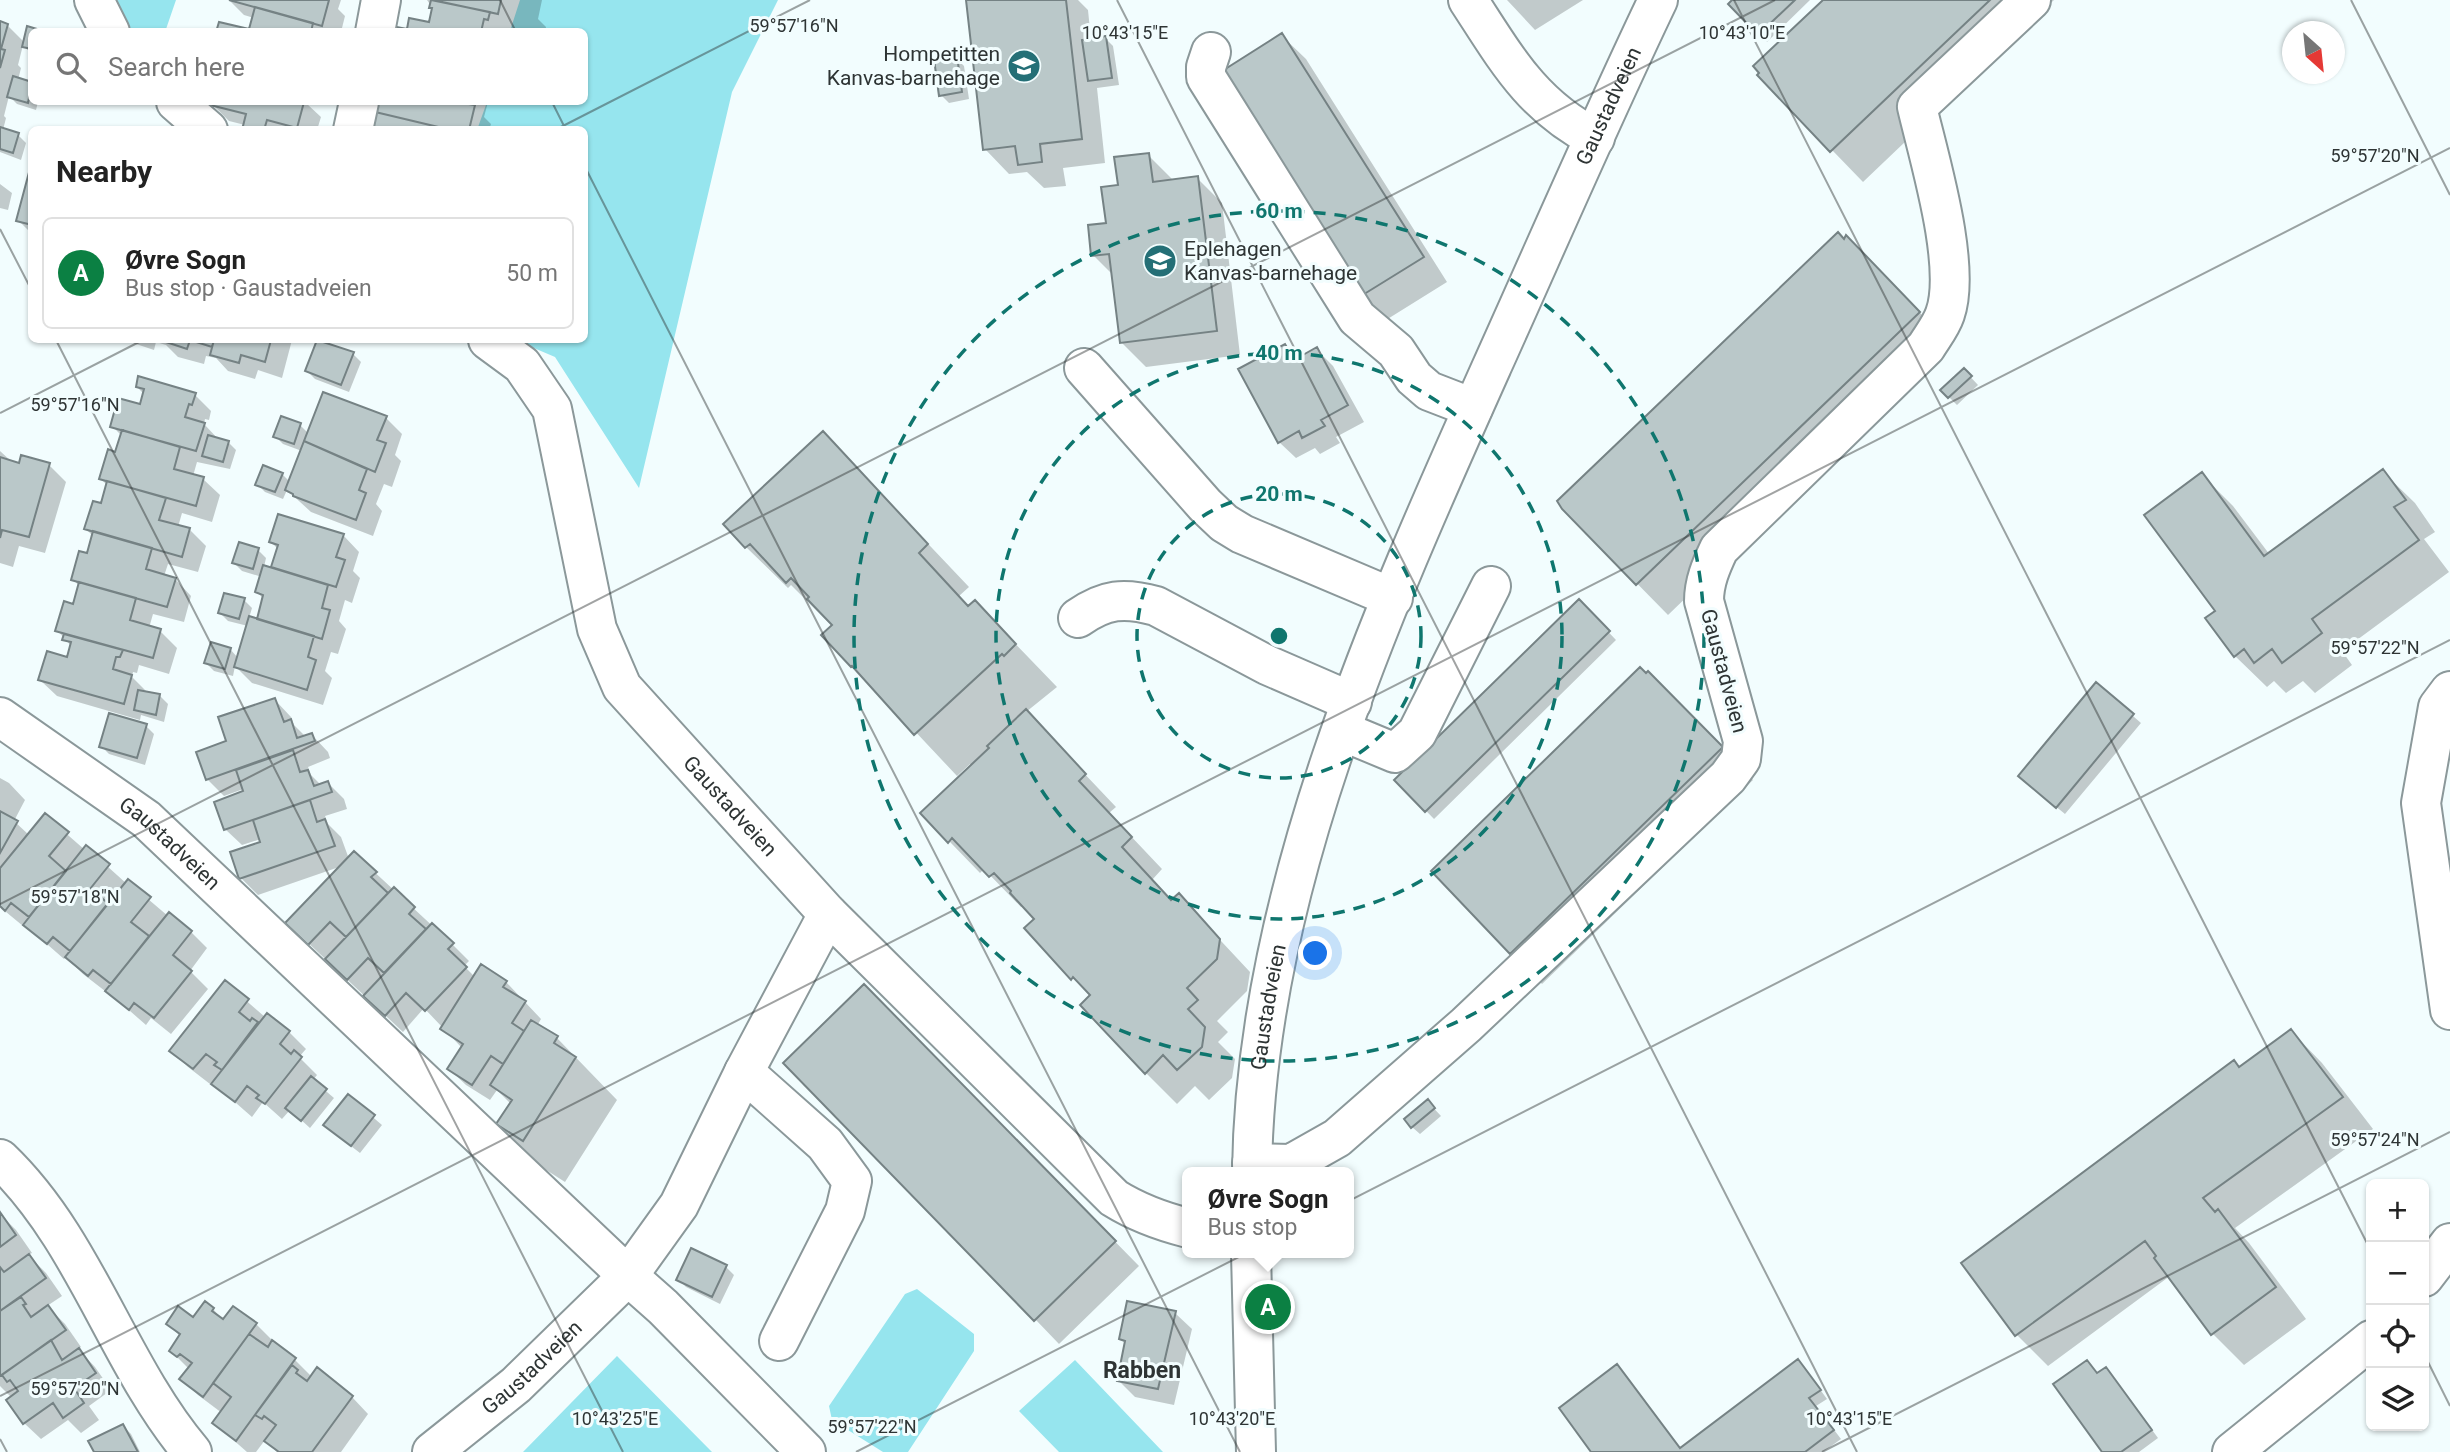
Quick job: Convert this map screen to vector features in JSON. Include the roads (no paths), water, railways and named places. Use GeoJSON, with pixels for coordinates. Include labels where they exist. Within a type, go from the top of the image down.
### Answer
{"type":"FeatureCollection","features":[{"type":"Feature","properties":{"kind":"street"},"geometry":{"type":"LineString","coordinates":[[94,0],[108,28]]}},
{"type":"Feature","properties":{"kind":"street"},"geometry":{"type":"LineString","coordinates":[[376,28],[382,0]]}},
{"type":"Feature","properties":{"kind":"street"},"geometry":{"type":"LineString","coordinates":[[1468,0],[1518,76],[1563,119],[1595,138]]}},
{"type":"Feature","properties":{"kind":"street","name":"Gaustadveien"},"geometry":{"type":"LineString","coordinates":[[1252,1167],[1255,1097],[1272,979],[1301,858],[1347,716],[1393,598],[1473,408],[1658,0]]}},
{"type":"Feature","properties":{"kind":"street","name":"Gaustadveien"},"geometry":{"type":"LineString","coordinates":[[1262,1167],[1291,1164],[1336,1138],[1466,1025],[1728,776],[1741,760],[1743,741],[1704,601],[1709,569],[1719,549],[1926,347],[1945,315],[1950,290],[1947,240],[1917,107],[2031,0]]}},
{"type":"Feature","properties":{"kind":"street"},"geometry":{"type":"LineString","coordinates":[[1212,52],[1206,67],[1206,78],[1357,318],[1396,351],[1414,378],[1429,391],[1473,408]]}},
{"type":"Feature","properties":{"kind":"street"},"geometry":{"type":"LineString","coordinates":[[179,105],[203,126]]}},
{"type":"Feature","properties":{"kind":"street"},"geometry":{"type":"LineString","coordinates":[[354,126],[358,105]]}},
{"type":"Feature","properties":{"kind":"street","name":"Gaustadveien"},"geometry":{"type":"LineString","coordinates":[[492,343],[522,365],[552,409],[597,629],[622,687],[828,914],[1114,1198],[1157,1221],[1182,1227]]}},
{"type":"Feature","properties":{"kind":"street"},"geometry":{"type":"LineString","coordinates":[[1084,368],[1224,523],[1242,534],[1393,598]]}},
{"type":"Feature","properties":{"kind":"street"},"geometry":{"type":"LineString","coordinates":[[1078,618],[1095,606],[1115,601],[1139,601],[1156,606],[1267,665],[1347,716],[1395,753],[1417,733],[1491,586]]}},
{"type":"Feature","properties":{"kind":"street"},"geometry":{"type":"LineString","coordinates":[[2450,691],[2438,707],[2421,803],[2450,1010]]}},
{"type":"Feature","properties":{"kind":"street","name":"Gaustadveien"},"geometry":{"type":"LineString","coordinates":[[0,717],[146,819],[663,1307],[806,1452]]}},
{"type":"Feature","properties":{"kind":"street"},"geometry":{"type":"LineString","coordinates":[[628,1276],[679,1205],[744,1072],[828,914]]}},
{"type":"Feature","properties":{"kind":"street"},"geometry":{"type":"LineString","coordinates":[[744,1072],[825,1144],[852,1181],[845,1211],[779,1341]]}},
{"type":"Feature","properties":{"kind":"street"},"geometry":{"type":"LineString","coordinates":[[0,1160],[17,1175],[52,1222],[164,1417],[192,1452]]}},
{"type":"Feature","properties":{"kind":"street"},"geometry":{"type":"LineString","coordinates":[[2429,1270],[2450,1243]]}},
{"type":"Feature","properties":{"kind":"street"},"geometry":{"type":"LineString","coordinates":[[1251,1258],[1256,1452]]}},
{"type":"Feature","properties":{"kind":"street","name":"Gaustadveien"},"geometry":{"type":"LineString","coordinates":[[432,1452],[516,1385],[628,1276]]}},
{"type":"Feature","properties":{"kind":"street"},"geometry":{"type":"LineString","coordinates":[[2232,1452],[2366,1343]]}},
{"type":"Feature","properties":{"kind":"place","name":"Hompetitten Kanvas-barnehage"},"geometry":{"type":"Point","coordinates":[1024,66]}},
{"type":"Feature","properties":{"kind":"place","name":"Eplehagen Kanvas-barnehage"},"geometry":{"type":"Point","coordinates":[1160,261]}},
{"type":"Feature","properties":{"kind":"place","name":"Øvre Sogn"},"geometry":{"type":"Point","coordinates":[1268,1307]}},
{"type":"Feature","properties":{"kind":"district","name":"Rabben"},"geometry":{"type":"Point","coordinates":[1142,1370]}}]}
